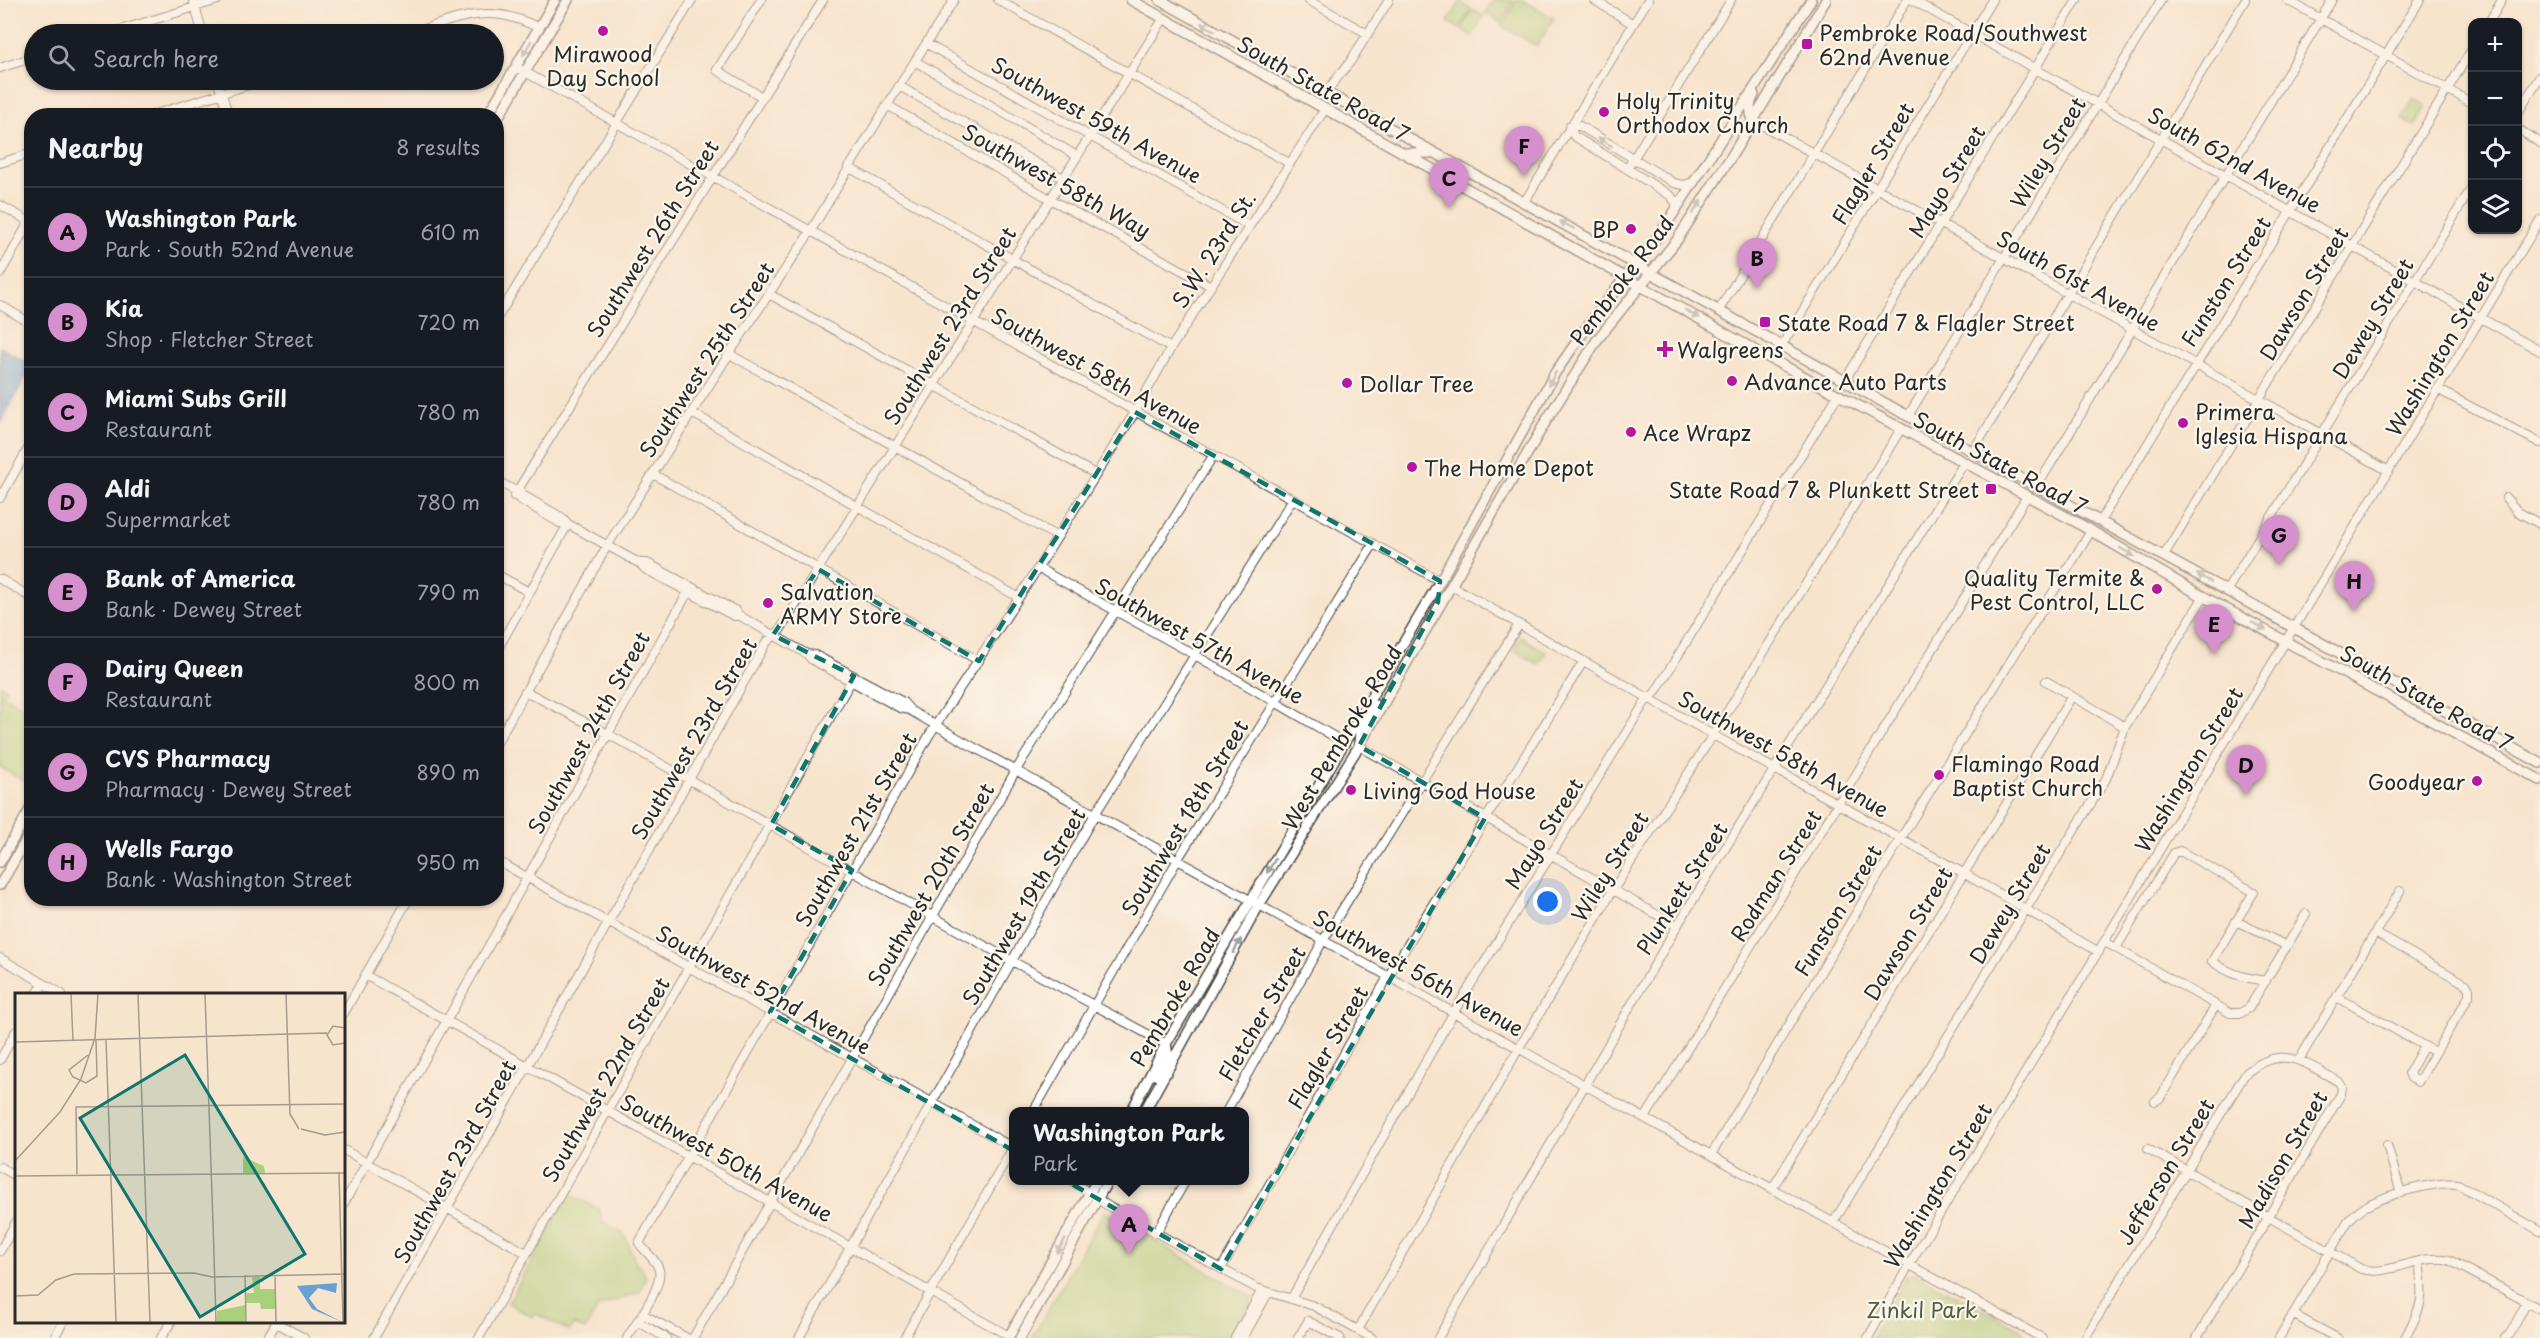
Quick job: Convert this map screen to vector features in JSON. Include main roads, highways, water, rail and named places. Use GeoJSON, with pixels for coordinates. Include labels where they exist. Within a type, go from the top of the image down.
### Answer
{"type":"FeatureCollection","features":[{"type":"Feature","properties":{"kind":"main road"},"geometry":{"type":"LineString","coordinates":[[504,87],[555,0]]}},
{"type":"Feature","properties":{"kind":"main road"},"geometry":{"type":"LineString","coordinates":[[504,108],[568,0]]}},
{"type":"Feature","properties":{"kind":"main road","name":"South State Road 7"},"geometry":{"type":"LineString","coordinates":[[1131,0],[1641,286],[1838,395],[2076,522],[2204,597],[2540,780]]}},
{"type":"Feature","properties":{"kind":"main road","name":"South State Road 7"},"geometry":{"type":"LineString","coordinates":[[1160,0],[1173,3],[1326,92],[1908,416],[2038,485],[2540,763]]}},
{"type":"Feature","properties":{"kind":"main road","name":"Pembroke Road"},"geometry":{"type":"LineString","coordinates":[[1440,581],[1555,373],[1582,332],[1676,209],[1811,0]]}},
{"type":"Feature","properties":{"kind":"main road","name":"Pembroke Road"},"geometry":{"type":"LineString","coordinates":[[1452,586],[1577,371],[1597,340],[1677,240],[1826,0]]}},
{"type":"Feature","properties":{"kind":"main road"},"geometry":{"type":"LineString","coordinates":[[1753,120],[1750,113],[1750,102],[1784,49],[1786,38]]}},
{"type":"Feature","properties":{"kind":"main road"},"geometry":{"type":"LineString","coordinates":[[492,108],[502,90]]}},
{"type":"Feature","properties":{"kind":"main road"},"geometry":{"type":"LineString","coordinates":[[1301,95],[1326,92]]}},
{"type":"Feature","properties":{"kind":"main road"},"geometry":{"type":"LineString","coordinates":[[1325,109],[1335,105],[1351,106]]}},
{"type":"Feature","properties":{"kind":"main road"},"geometry":{"type":"LineString","coordinates":[[1403,153],[1415,151],[1437,153]]}},
{"type":"Feature","properties":{"kind":"main road"},"geometry":{"type":"LineString","coordinates":[[1885,420],[1896,421],[1908,416]]}},
{"type":"Feature","properties":{"kind":"main road"},"geometry":{"type":"LineString","coordinates":[[1901,429],[1913,423],[1926,425]]}},
{"type":"Feature","properties":{"kind":"main road"},"geometry":{"type":"LineString","coordinates":[[1452,586],[1453,570],[1475,529],[1474,520]]}},
{"type":"Feature","properties":{"kind":"main road"},"geometry":{"type":"LineString","coordinates":[[2076,522],[2101,520]]}},
{"type":"Feature","properties":{"kind":"main road"},"geometry":{"type":"LineString","coordinates":[[2091,531],[2099,529],[2120,531]]}},
{"type":"Feature","properties":{"kind":"main road"},"geometry":{"type":"LineString","coordinates":[[1418,644],[1417,640],[1438,602],[1442,589],[1440,581]]}},
{"type":"Feature","properties":{"kind":"main road","name":"West Pembroke Road"},"geometry":{"type":"LineString","coordinates":[[1255,903],[1440,581]]}},
{"type":"Feature","properties":{"kind":"main road","name":"West Pembroke Road"},"geometry":{"type":"LineString","coordinates":[[1255,903],[1359,746],[1452,586]]}},
{"type":"Feature","properties":{"kind":"main road"},"geometry":{"type":"LineString","coordinates":[[1359,746],[1360,732],[1377,702],[1381,683]]}},
{"type":"Feature","properties":{"kind":"main road"},"geometry":{"type":"LineString","coordinates":[[2449,730],[2469,724]]}},
{"type":"Feature","properties":{"kind":"main road"},"geometry":{"type":"LineString","coordinates":[[2449,730],[2481,731]]}},
{"type":"Feature","properties":{"kind":"main road"},"geometry":{"type":"LineString","coordinates":[[1326,797],[1328,786],[1345,759],[1345,743]]}},
{"type":"Feature","properties":{"kind":"main road"},"geometry":{"type":"LineString","coordinates":[[0,862],[24,820]]}},
{"type":"Feature","properties":{"kind":"main road"},"geometry":{"type":"LineString","coordinates":[[0,885],[24,844]]}},
{"type":"Feature","properties":{"kind":"main road","name":"Pembroke Road"},"geometry":{"type":"LineString","coordinates":[[1134,1107],[1198,989],[1255,903]]}},
{"type":"Feature","properties":{"kind":"main road","name":"Pembroke Road"},"geometry":{"type":"LineString","coordinates":[[1147,1107],[1188,1034],[1255,903]]}},
{"type":"Feature","properties":{"kind":"main road"},"geometry":{"type":"LineString","coordinates":[[1188,1034],[1183,1028],[1198,999],[1198,989]]}},
{"type":"Feature","properties":{"kind":"main road"},"geometry":{"type":"LineString","coordinates":[[1153,1096],[1153,1083],[1168,1055],[1166,1044]]}},
{"type":"Feature","properties":{"kind":"main road"},"geometry":{"type":"LineString","coordinates":[[1021,1336],[1095,1197],[1096,1185]]}},
{"type":"Feature","properties":{"kind":"main road"},"geometry":{"type":"LineString","coordinates":[[1009,1337],[1041,1281],[1104,1185]]}},
{"type":"Feature","properties":{"kind":"main road"},"geometry":{"type":"LineString","coordinates":[[1021,1336],[1023,1323],[1037,1297],[1041,1281]]}},
{"type":"Feature","properties":{"kind":"water"},"geometry":{"type":"Polygon","coordinates":[[[0,347],[24,360],[24,380],[0,424],[0,347]]]}},
{"type":"Feature","properties":{"kind":"place","name":"Mirawood Day School"},"geometry":{"type":"Point","coordinates":[603,31]}},
{"type":"Feature","properties":{"kind":"place","name":"Pembroke Road/Southwest 62nd Avenue"},"geometry":{"type":"Point","coordinates":[1807,44]}},
{"type":"Feature","properties":{"kind":"place","name":"Holy Trinity Orthodox Church"},"geometry":{"type":"Point","coordinates":[1604,112]}},
{"type":"Feature","properties":{"kind":"place","name":"Dairy Queen"},"geometry":{"type":"Point","coordinates":[1524,176]}},
{"type":"Feature","properties":{"kind":"place","name":"Miami Subs Grill"},"geometry":{"type":"Point","coordinates":[1449,208]}},
{"type":"Feature","properties":{"kind":"place","name":"BP"},"geometry":{"type":"Point","coordinates":[1631,229]}},
{"type":"Feature","properties":{"kind":"place","name":"Kia"},"geometry":{"type":"Point","coordinates":[1757,288]}},
{"type":"Feature","properties":{"kind":"place","name":"State Road 7 & Flagler Street"},"geometry":{"type":"Point","coordinates":[1765,322]}},
{"type":"Feature","properties":{"kind":"place","name":"Walgreens"},"geometry":{"type":"Point","coordinates":[1665,349]}},
{"type":"Feature","properties":{"kind":"place","name":"Advance Auto Parts"},"geometry":{"type":"Point","coordinates":[1732,381]}},
{"type":"Feature","properties":{"kind":"place","name":"Dollar Tree"},"geometry":{"type":"Point","coordinates":[1347,383]}},
{"type":"Feature","properties":{"kind":"place","name":"Primera Iglesia Hispana"},"geometry":{"type":"Point","coordinates":[2183,423]}},
{"type":"Feature","properties":{"kind":"place","name":"Ace Wrapz"},"geometry":{"type":"Point","coordinates":[1631,432]}},
{"type":"Feature","properties":{"kind":"place","name":"The Home Depot"},"geometry":{"type":"Point","coordinates":[1412,467]}},
{"type":"Feature","properties":{"kind":"place","name":"State Road 7 & Plunkett Street"},"geometry":{"type":"Point","coordinates":[1991,489]}},
{"type":"Feature","properties":{"kind":"place","name":"CVS Pharmacy"},"geometry":{"type":"Point","coordinates":[2279,565]}},
{"type":"Feature","properties":{"kind":"place","name":"Quality Termite & Pest Control, LLC"},"geometry":{"type":"Point","coordinates":[2157,589]}},
{"type":"Feature","properties":{"kind":"place","name":"Salvation ARMY Store"},"geometry":{"type":"Point","coordinates":[768,603]}},
{"type":"Feature","properties":{"kind":"place","name":"Wells Fargo"},"geometry":{"type":"Point","coordinates":[2354,611]}},
{"type":"Feature","properties":{"kind":"place","name":"Bank of America"},"geometry":{"type":"Point","coordinates":[2214,654]}},
{"type":"Feature","properties":{"kind":"place","name":"Flamingo Road Baptist Church"},"geometry":{"type":"Point","coordinates":[1939,775]}},
{"type":"Feature","properties":{"kind":"place","name":"Goodyear"},"geometry":{"type":"Point","coordinates":[2477,781]}},
{"type":"Feature","properties":{"kind":"place","name":"Living God House"},"geometry":{"type":"Point","coordinates":[1351,790]}},
{"type":"Feature","properties":{"kind":"place","name":"Aldi"},"geometry":{"type":"Point","coordinates":[2246,795]}},
{"type":"Feature","properties":{"kind":"place","name":"Washington Park"},"geometry":{"type":"Point","coordinates":[1129,1254]}},
{"type":"Feature","properties":{"kind":"park label","name":"Zinkil Park"},"geometry":{"type":"Point","coordinates":[1922,1309]}}]}
